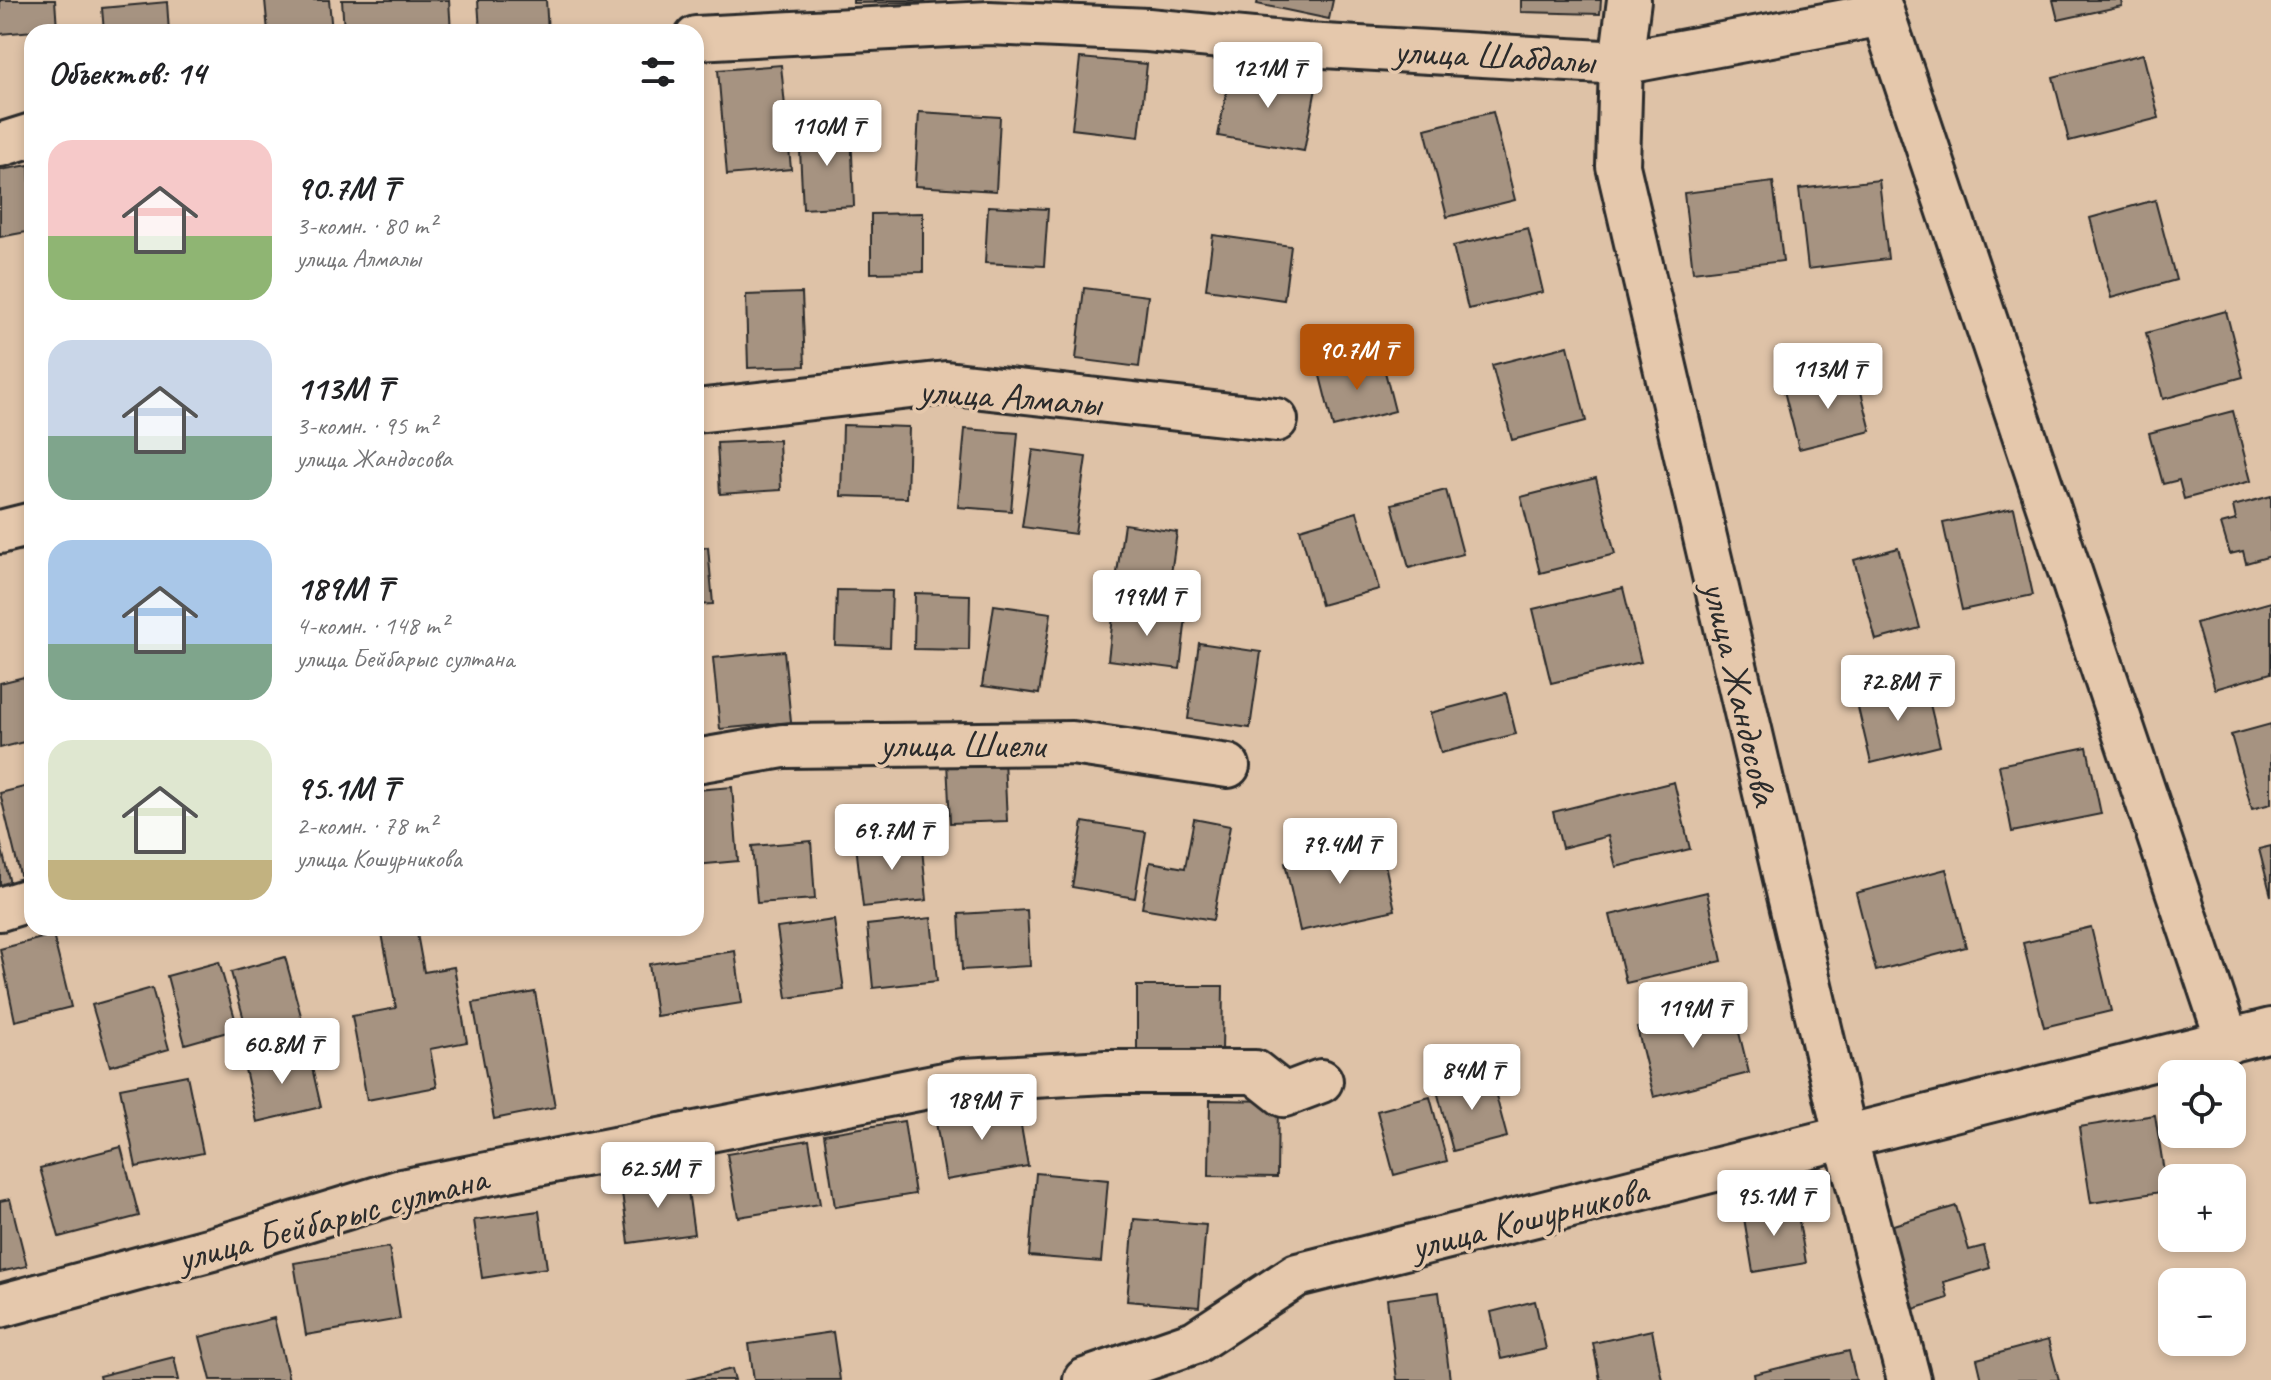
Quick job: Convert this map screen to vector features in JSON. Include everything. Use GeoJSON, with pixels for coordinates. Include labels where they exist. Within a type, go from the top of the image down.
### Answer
{"type":"FeatureCollection","features":[{"type":"Feature","properties":{"kind":"street","name":"улица Жандосова"},"geometry":{"type":"LineString","coordinates":[[1629,0],[1621,63],[1618,166],[1846,1139],[1909,1380]]}},
{"type":"Feature","properties":{"kind":"street","name":"улица Шабдалы"},"geometry":{"type":"LineString","coordinates":[[704,38],[989,23],[1148,30],[1306,45],[1621,63],[1880,7]]}},
{"type":"Feature","properties":{"kind":"street"},"geometry":{"type":"LineString","coordinates":[[1880,7],[2228,1042]]}},
{"type":"Feature","properties":{"kind":"street"},"geometry":{"type":"LineString","coordinates":[[0,145],[24,138]]}},
{"type":"Feature","properties":{"kind":"street","name":"улица Алмалы"},"geometry":{"type":"LineString","coordinates":[[704,410],[946,383],[1276,420]]}},
{"type":"Feature","properties":{"kind":"street"},"geometry":{"type":"LineString","coordinates":[[0,532],[24,526]]}},
{"type":"Feature","properties":{"kind":"street","name":"улица Шиели"},"geometry":{"type":"LineString","coordinates":[[704,760],[783,746],[1072,743],[1228,766]]}},
{"type":"Feature","properties":{"kind":"street"},"geometry":{"type":"LineString","coordinates":[[0,909],[24,902]]}},
{"type":"Feature","properties":{"kind":"street","name":"улица Кошурникова"},"geometry":{"type":"LineString","coordinates":[[1085,1380],[1195,1342],[1297,1275],[2271,1030]]}},
{"type":"Feature","properties":{"kind":"street","name":"улица Бейбарыс султана"},"geometry":{"type":"LineString","coordinates":[[0,1306],[212,1249],[401,1191],[964,1080],[1106,1072],[1255,1072],[1284,1095],[1321,1081]]}},
{"type":"Feature","properties":{"kind":"building"},"geometry":{"type":"Polygon","coordinates":[[[0,0],[55,0],[57,24],[24,24],[24,32],[0,34],[0,0]]]}},
{"type":"Feature","properties":{"kind":"building"},"geometry":{"type":"Polygon","coordinates":[[[265,0],[329,0],[331,24],[267,24],[265,0]]]}},
{"type":"Feature","properties":{"kind":"building"},"geometry":{"type":"Polygon","coordinates":[[[342,0],[449,0],[450,24],[344,24],[342,0]]]}},
{"type":"Feature","properties":{"kind":"building"},"geometry":{"type":"Polygon","coordinates":[[[478,0],[546,0],[548,24],[480,24],[478,0]]]}},
{"type":"Feature","properties":{"kind":"building"},"geometry":{"type":"Polygon","coordinates":[[[853,0],[925,0],[925,2],[853,3],[853,0]]]}},
{"type":"Feature","properties":{"kind":"building"},"geometry":{"type":"Polygon","coordinates":[[[1258,0],[1333,0],[1329,19],[1257,4],[1258,0]]]}},
{"type":"Feature","properties":{"kind":"building"},"geometry":{"type":"Polygon","coordinates":[[[1521,0],[1601,0],[1600,14],[1521,12],[1521,0]]]}},
{"type":"Feature","properties":{"kind":"building"},"geometry":{"type":"Polygon","coordinates":[[[2053,0],[2121,0],[2122,6],[2058,20],[2053,0]]]}},
{"type":"Feature","properties":{"kind":"building"},"geometry":{"type":"Polygon","coordinates":[[[167,2],[168,24],[103,24],[102,8],[167,2]]]}},
{"type":"Feature","properties":{"kind":"building"},"geometry":{"type":"Polygon","coordinates":[[[2143,54],[2159,118],[2069,141],[2053,77],[2143,54]]]}},
{"type":"Feature","properties":{"kind":"building"},"geometry":{"type":"Polygon","coordinates":[[[1080,58],[1147,64],[1139,137],[1072,129],[1080,58]]]}},
{"type":"Feature","properties":{"kind":"building"},"geometry":{"type":"Polygon","coordinates":[[[781,65],[791,169],[727,175],[718,70],[781,65]]]}},
{"type":"Feature","properties":{"kind":"building"},"geometry":{"type":"Polygon","coordinates":[[[1231,68],[1317,83],[1304,151],[1218,136],[1231,68]]]}},
{"type":"Feature","properties":{"kind":"building"},"geometry":{"type":"Polygon","coordinates":[[[919,112],[1000,117],[996,191],[915,186],[919,112]]]}},
{"type":"Feature","properties":{"kind":"building"},"geometry":{"type":"Polygon","coordinates":[[[1493,112],[1515,200],[1447,217],[1425,129],[1493,112]]]}},
{"type":"Feature","properties":{"kind":"building"},"geometry":{"type":"Polygon","coordinates":[[[851,128],[854,206],[803,209],[799,131],[851,128]]]}},
{"type":"Feature","properties":{"kind":"building"},"geometry":{"type":"Polygon","coordinates":[[[24,166],[24,232],[0,237],[0,170],[24,166]]]}},
{"type":"Feature","properties":{"kind":"building"},"geometry":{"type":"Polygon","coordinates":[[[1879,180],[1888,259],[1808,269],[1799,189],[1879,180]]]}},
{"type":"Feature","properties":{"kind":"building"},"geometry":{"type":"Polygon","coordinates":[[[1773,182],[1783,261],[1693,272],[1684,193],[1773,182]]]}},
{"type":"Feature","properties":{"kind":"building"},"geometry":{"type":"Polygon","coordinates":[[[2155,200],[2176,280],[2111,298],[2090,218],[2155,200]]]}},
{"type":"Feature","properties":{"kind":"building"},"geometry":{"type":"Polygon","coordinates":[[[988,206],[1048,209],[1044,266],[985,263],[988,206]]]}},
{"type":"Feature","properties":{"kind":"building"},"geometry":{"type":"Polygon","coordinates":[[[923,213],[923,272],[871,273],[871,214],[923,213]]]}},
{"type":"Feature","properties":{"kind":"building"},"geometry":{"type":"Polygon","coordinates":[[[1528,228],[1543,292],[1468,309],[1453,246],[1528,228]]]}},
{"type":"Feature","properties":{"kind":"building"},"geometry":{"type":"Polygon","coordinates":[[[1213,235],[1291,246],[1284,300],[1206,289],[1213,235]]]}},
{"type":"Feature","properties":{"kind":"building"},"geometry":{"type":"Polygon","coordinates":[[[1084,288],[1148,296],[1139,367],[1076,359],[1084,288]]]}},
{"type":"Feature","properties":{"kind":"building"},"geometry":{"type":"Polygon","coordinates":[[[802,293],[805,366],[748,368],[746,295],[802,293]]]}},
{"type":"Feature","properties":{"kind":"building"},"geometry":{"type":"Polygon","coordinates":[[[2226,311],[2243,377],[2163,399],[2146,333],[2226,311]]]}},
{"type":"Feature","properties":{"kind":"building"},"geometry":{"type":"Polygon","coordinates":[[[1568,346],[1586,421],[1512,440],[1492,365],[1568,346]]]}},
{"type":"Feature","properties":{"kind":"building"},"geometry":{"type":"Polygon","coordinates":[[[1381,356],[1395,411],[1333,427],[1319,372],[1381,356]]]}},
{"type":"Feature","properties":{"kind":"building"},"geometry":{"type":"Polygon","coordinates":[[[1856,372],[1871,431],[1799,449],[1784,391],[1856,372]]]}},
{"type":"Feature","properties":{"kind":"building"},"geometry":{"type":"Polygon","coordinates":[[[2233,411],[2251,481],[2184,499],[2179,480],[2163,484],[2149,433],[2233,411]]]}},
{"type":"Feature","properties":{"kind":"building"},"geometry":{"type":"Polygon","coordinates":[[[843,425],[909,427],[907,498],[841,496],[843,425]]]}},
{"type":"Feature","properties":{"kind":"building"},"geometry":{"type":"Polygon","coordinates":[[[965,429],[1018,433],[1011,511],[958,507],[965,429]]]}},
{"type":"Feature","properties":{"kind":"building"},"geometry":{"type":"Polygon","coordinates":[[[779,440],[781,490],[720,494],[717,443],[779,440]]]}},
{"type":"Feature","properties":{"kind":"building"},"geometry":{"type":"Polygon","coordinates":[[[1033,450],[1086,457],[1075,534],[1022,527],[1033,450]]]}},
{"type":"Feature","properties":{"kind":"building"},"geometry":{"type":"Polygon","coordinates":[[[1596,478],[1615,554],[1540,573],[1521,497],[1596,478]]]}},
{"type":"Feature","properties":{"kind":"building"},"geometry":{"type":"Polygon","coordinates":[[[1446,490],[1463,554],[1409,568],[1392,504],[1446,490]]]}},
{"type":"Feature","properties":{"kind":"building"},"geometry":{"type":"Polygon","coordinates":[[[2271,496],[2271,556],[2246,563],[2243,551],[2230,554],[2221,524],[2236,520],[2233,506],[2271,496]]]}},
{"type":"Feature","properties":{"kind":"building"},"geometry":{"type":"Polygon","coordinates":[[[2014,508],[2033,595],[1962,610],[1943,523],[2014,508]]]}},
{"type":"Feature","properties":{"kind":"building"},"geometry":{"type":"Polygon","coordinates":[[[1357,512],[1379,589],[1321,605],[1300,529],[1357,512]]]}},
{"type":"Feature","properties":{"kind":"building"},"geometry":{"type":"Polygon","coordinates":[[[1124,524],[1177,532],[1166,609],[1113,601],[1124,524]]]}},
{"type":"Feature","properties":{"kind":"building"},"geometry":{"type":"Polygon","coordinates":[[[708,547],[713,604],[704,605],[704,548],[708,547]]]}},
{"type":"Feature","properties":{"kind":"building"},"geometry":{"type":"Polygon","coordinates":[[[1898,548],[1920,628],[1876,640],[1854,560],[1898,548]]]}},
{"type":"Feature","properties":{"kind":"building"},"geometry":{"type":"Polygon","coordinates":[[[1623,588],[1641,662],[1551,683],[1533,609],[1623,588]]]}},
{"type":"Feature","properties":{"kind":"building"},"geometry":{"type":"Polygon","coordinates":[[[837,590],[892,591],[890,647],[835,645],[837,590]]]}},
{"type":"Feature","properties":{"kind":"building"},"geometry":{"type":"Polygon","coordinates":[[[915,593],[970,595],[969,650],[914,649],[915,593]]]}},
{"type":"Feature","properties":{"kind":"building"},"geometry":{"type":"Polygon","coordinates":[[[2271,602],[2271,673],[2215,689],[2196,623],[2271,602]]]}},
{"type":"Feature","properties":{"kind":"building"},"geometry":{"type":"Polygon","coordinates":[[[994,605],[1051,613],[1039,694],[982,686],[994,605]]]}},
{"type":"Feature","properties":{"kind":"building"},"geometry":{"type":"Polygon","coordinates":[[[1114,608],[1186,617],[1180,669],[1108,660],[1114,608]]]}},
{"type":"Feature","properties":{"kind":"building"},"geometry":{"type":"Polygon","coordinates":[[[1199,643],[1261,652],[1250,728],[1188,719],[1199,643]]]}},
{"type":"Feature","properties":{"kind":"building"},"geometry":{"type":"Polygon","coordinates":[[[784,651],[791,722],[720,729],[713,658],[784,651]]]}},
{"type":"Feature","properties":{"kind":"building"},"geometry":{"type":"Polygon","coordinates":[[[24,677],[24,742],[0,748],[0,683],[24,677]]]}},
{"type":"Feature","properties":{"kind":"building"},"geometry":{"type":"Polygon","coordinates":[[[1925,683],[1940,746],[1871,763],[1856,699],[1925,683]]]}},
{"type":"Feature","properties":{"kind":"building"},"geometry":{"type":"Polygon","coordinates":[[[1506,693],[1516,734],[1441,753],[1430,713],[1506,693]]]}},
{"type":"Feature","properties":{"kind":"building"},"geometry":{"type":"Polygon","coordinates":[[[2271,724],[2271,804],[2252,809],[2231,735],[2271,724]]]}},
{"type":"Feature","properties":{"kind":"building"},"geometry":{"type":"Polygon","coordinates":[[[2087,747],[2101,814],[2012,832],[1999,765],[2087,747]]]}},
{"type":"Feature","properties":{"kind":"building"},"geometry":{"type":"Polygon","coordinates":[[[1004,759],[1007,821],[950,823],[947,762],[1004,759]]]}},
{"type":"Feature","properties":{"kind":"building"},"geometry":{"type":"Polygon","coordinates":[[[1674,782],[1690,849],[1616,867],[1608,836],[1562,848],[1553,812],[1674,782]]]}},
{"type":"Feature","properties":{"kind":"building"},"geometry":{"type":"Polygon","coordinates":[[[24,787],[24,874],[20,875],[0,793],[24,787]]]}},
{"type":"Feature","properties":{"kind":"building"},"geometry":{"type":"Polygon","coordinates":[[[732,787],[738,861],[704,864],[704,789],[732,787]]]}},
{"type":"Feature","properties":{"kind":"building"},"geometry":{"type":"Polygon","coordinates":[[[1194,819],[1230,826],[1213,920],[1142,908],[1150,862],[1185,868],[1194,819]]]}},
{"type":"Feature","properties":{"kind":"building"},"geometry":{"type":"Polygon","coordinates":[[[1083,822],[1146,832],[1135,898],[1072,887],[1083,822]]]}},
{"type":"Feature","properties":{"kind":"building"},"geometry":{"type":"Polygon","coordinates":[[[921,838],[927,900],[863,907],[856,845],[921,838]]]}},
{"type":"Feature","properties":{"kind":"building"},"geometry":{"type":"Polygon","coordinates":[[[0,841],[11,888],[0,890],[0,841]]]}},
{"type":"Feature","properties":{"kind":"building"},"geometry":{"type":"Polygon","coordinates":[[[811,841],[815,899],[757,903],[752,846],[811,841]]]}},
{"type":"Feature","properties":{"kind":"building"},"geometry":{"type":"Polygon","coordinates":[[[1380,841],[1395,910],[1300,931],[1285,863],[1380,841]]]}},
{"type":"Feature","properties":{"kind":"building"},"geometry":{"type":"Polygon","coordinates":[[[2271,846],[2271,896],[2259,849],[2271,846]]]}},
{"type":"Feature","properties":{"kind":"building"},"geometry":{"type":"Polygon","coordinates":[[[1946,869],[1966,947],[1876,971],[1856,893],[1946,869]]]}},
{"type":"Feature","properties":{"kind":"building"},"geometry":{"type":"Polygon","coordinates":[[[1707,892],[1722,961],[1626,983],[1610,915],[1707,892]]]}},
{"type":"Feature","properties":{"kind":"building"},"geometry":{"type":"Polygon","coordinates":[[[1027,910],[1030,966],[962,970],[959,914],[1027,910]]]}},
{"type":"Feature","properties":{"kind":"building"},"geometry":{"type":"Polygon","coordinates":[[[931,918],[937,981],[873,988],[867,925],[931,918]]]}},
{"type":"Feature","properties":{"kind":"building"},"geometry":{"type":"Polygon","coordinates":[[[834,920],[844,990],[787,998],[777,928],[834,920]]]}},
{"type":"Feature","properties":{"kind":"building"},"geometry":{"type":"Polygon","coordinates":[[[2091,927],[2111,1011],[2044,1027],[2023,943],[2091,927]]]}},
{"type":"Feature","properties":{"kind":"building"},"geometry":{"type":"Polygon","coordinates":[[[53,936],[71,1007],[15,1021],[0,949],[53,936]]]}},
{"type":"Feature","properties":{"kind":"building"},"geometry":{"type":"Polygon","coordinates":[[[382,936],[417,936],[424,972],[454,967],[467,1042],[430,1049],[437,1087],[367,1100],[352,1016],[396,1008],[382,936]]]}},
{"type":"Feature","properties":{"kind":"building"},"geometry":{"type":"Polygon","coordinates":[[[735,951],[742,1003],[656,1016],[649,964],[735,951]]]}},
{"type":"Feature","properties":{"kind":"building"},"geometry":{"type":"Polygon","coordinates":[[[285,957],[303,1023],[249,1038],[231,972],[285,957]]]}},
{"type":"Feature","properties":{"kind":"building"},"geometry":{"type":"Polygon","coordinates":[[[219,962],[238,1029],[185,1044],[167,976],[219,962]]]}},
{"type":"Feature","properties":{"kind":"building"},"geometry":{"type":"Polygon","coordinates":[[[1137,986],[1223,986],[1222,1053],[1137,1052],[1137,986]]]}},
{"type":"Feature","properties":{"kind":"building"},"geometry":{"type":"Polygon","coordinates":[[[152,988],[169,1049],[110,1066],[92,1005],[152,988]]]}},
{"type":"Feature","properties":{"kind":"building"},"geometry":{"type":"Polygon","coordinates":[[[535,992],[555,1107],[494,1119],[473,1003],[535,992]]]}},
{"type":"Feature","properties":{"kind":"building"},"geometry":{"type":"Polygon","coordinates":[[[1732,1004],[1749,1073],[1654,1097],[1637,1028],[1732,1004]]]}},
{"type":"Feature","properties":{"kind":"building"},"geometry":{"type":"Polygon","coordinates":[[[308,1050],[321,1107],[257,1122],[244,1065],[308,1050]]]}},
{"type":"Feature","properties":{"kind":"building"},"geometry":{"type":"Polygon","coordinates":[[[1490,1073],[1507,1137],[1453,1151],[1436,1087],[1490,1073]]]}},
{"type":"Feature","properties":{"kind":"building"},"geometry":{"type":"Polygon","coordinates":[[[187,1075],[203,1153],[136,1167],[120,1088],[187,1075]]]}},
{"type":"Feature","properties":{"kind":"building"},"geometry":{"type":"Polygon","coordinates":[[[1430,1097],[1447,1161],[1394,1175],[1377,1111],[1430,1097]]]}},
{"type":"Feature","properties":{"kind":"building"},"geometry":{"type":"Polygon","coordinates":[[[1210,1100],[1278,1101],[1277,1177],[1209,1176],[1210,1100]]]}},
{"type":"Feature","properties":{"kind":"building"},"geometry":{"type":"Polygon","coordinates":[[[1017,1103],[1028,1166],[946,1180],[935,1117],[1017,1103]]]}},
{"type":"Feature","properties":{"kind":"building"},"geometry":{"type":"Polygon","coordinates":[[[2155,1115],[2163,1164],[2158,1164],[2158,1192],[2091,1203],[2079,1127],[2155,1115]]]}},
{"type":"Feature","properties":{"kind":"building"},"geometry":{"type":"Polygon","coordinates":[[[904,1121],[915,1194],[835,1207],[824,1134],[904,1121]]]}},
{"type":"Feature","properties":{"kind":"building"},"geometry":{"type":"Polygon","coordinates":[[[809,1140],[820,1204],[738,1217],[727,1154],[809,1140]]]}},
{"type":"Feature","properties":{"kind":"building"},"geometry":{"type":"Polygon","coordinates":[[[121,1147],[139,1216],[59,1237],[40,1168],[121,1147]]]}},
{"type":"Feature","properties":{"kind":"building"},"geometry":{"type":"Polygon","coordinates":[[[1036,1173],[1108,1180],[1101,1262],[1029,1256],[1036,1173]]]}},
{"type":"Feature","properties":{"kind":"building"},"geometry":{"type":"Polygon","coordinates":[[[686,1176],[694,1234],[629,1243],[621,1186],[686,1176]]]}},
{"type":"Feature","properties":{"kind":"building"},"geometry":{"type":"Polygon","coordinates":[[[10,1199],[27,1266],[0,1272],[0,1201],[10,1199]]]}},
{"type":"Feature","properties":{"kind":"building"},"geometry":{"type":"Polygon","coordinates":[[[1796,1203],[1806,1263],[1753,1272],[1743,1212],[1796,1203]]]}},
{"type":"Feature","properties":{"kind":"building"},"geometry":{"type":"Polygon","coordinates":[[[1956,1206],[1969,1250],[1984,1246],[1990,1268],[1944,1282],[1948,1298],[1914,1309],[1890,1226],[1956,1206]]]}},
{"type":"Feature","properties":{"kind":"building"},"geometry":{"type":"Polygon","coordinates":[[[539,1211],[547,1268],[482,1278],[474,1220],[539,1211]]]}},
{"type":"Feature","properties":{"kind":"building"},"geometry":{"type":"Polygon","coordinates":[[[1134,1219],[1206,1225],[1199,1307],[1127,1301],[1134,1219]]]}},
{"type":"Feature","properties":{"kind":"building"},"geometry":{"type":"Polygon","coordinates":[[[389,1247],[400,1319],[306,1335],[294,1263],[389,1247]]]}},
{"type":"Feature","properties":{"kind":"building"},"geometry":{"type":"Polygon","coordinates":[[[1439,1292],[1450,1380],[1397,1380],[1387,1299],[1439,1292]]]}},
{"type":"Feature","properties":{"kind":"building"},"geometry":{"type":"Polygon","coordinates":[[[1535,1301],[1546,1349],[1501,1359],[1491,1312],[1535,1301]]]}},
{"type":"Feature","properties":{"kind":"building"},"geometry":{"type":"Polygon","coordinates":[[[274,1318],[289,1380],[211,1380],[200,1337],[274,1318]]]}},
{"type":"Feature","properties":{"kind":"building"},"geometry":{"type":"Polygon","coordinates":[[[1652,1330],[1662,1380],[1600,1380],[1593,1343],[1652,1330]]]}},
{"type":"Feature","properties":{"kind":"building"},"geometry":{"type":"Polygon","coordinates":[[[833,1332],[840,1380],[754,1380],[749,1344],[833,1332]]]}},
{"type":"Feature","properties":{"kind":"building"},"geometry":{"type":"Polygon","coordinates":[[[2048,1340],[2059,1380],[1982,1380],[1977,1359],[2048,1340]]]}},
{"type":"Feature","properties":{"kind":"building"},"geometry":{"type":"Polygon","coordinates":[[[1849,1351],[1856,1380],[1755,1380],[1754,1374],[1849,1351]]]}},
{"type":"Feature","properties":{"kind":"building"},"geometry":{"type":"Polygon","coordinates":[[[174,1357],[179,1380],[100,1380],[99,1376],[174,1357]]]}},
{"type":"Feature","properties":{"kind":"building"},"geometry":{"type":"Polygon","coordinates":[[[732,1369],[735,1380],[686,1380],[732,1369]]]}}]}
